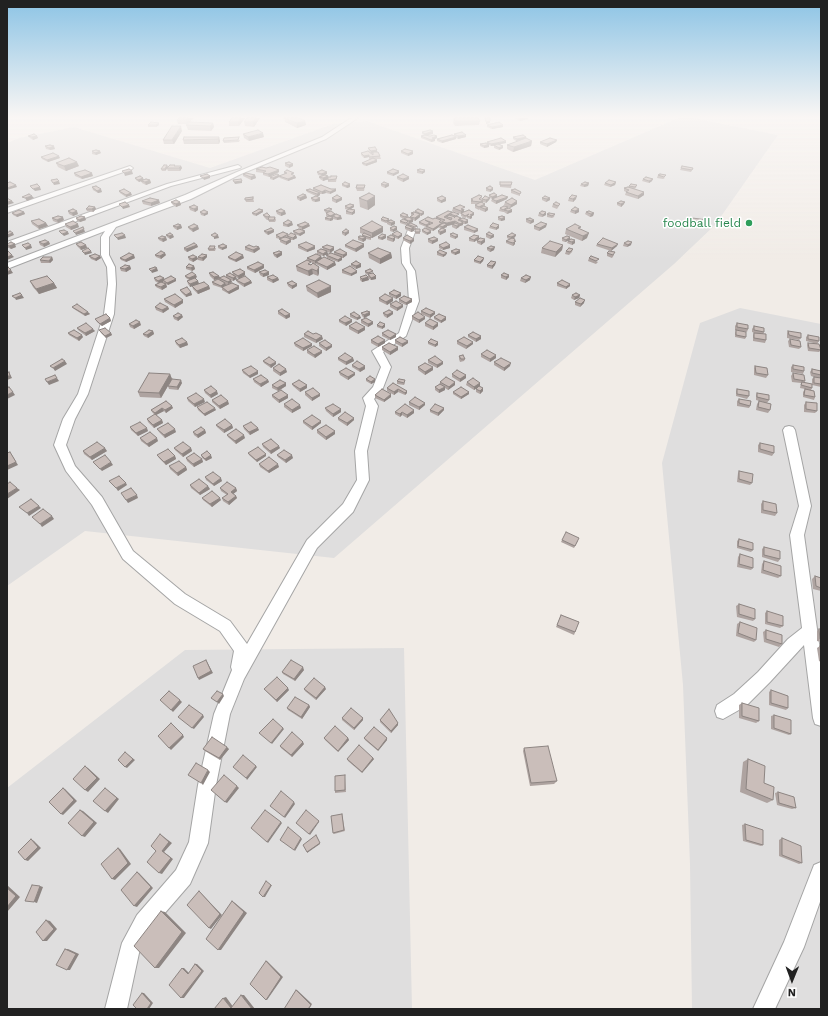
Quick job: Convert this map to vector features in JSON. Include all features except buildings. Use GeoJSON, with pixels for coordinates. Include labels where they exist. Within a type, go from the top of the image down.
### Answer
{"type":"FeatureCollection","features":[{"type":"Feature","properties":{"kind":"street"},"geometry":{"type":"LineString","coordinates":[[7,245],[169,185],[224,170],[254,165]]}},
{"type":"Feature","properties":{"kind":"street"},"geometry":{"type":"LineString","coordinates":[[7,266],[188,197],[239,173],[259,165]]}},
{"type":"Feature","properties":{"kind":"street"},"geometry":{"type":"LineString","coordinates":[[7,211],[130,168]]}},
{"type":"Feature","properties":{"kind":"street"},"geometry":{"type":"LineString","coordinates":[[113,226],[104,237],[105,255],[111,266],[112,284],[109,314],[83,394],[69,419],[60,445],[70,468],[97,501],[128,555],[180,599],[225,626],[242,650],[238,675]]}},
{"type":"Feature","properties":{"kind":"street"},"geometry":{"type":"LineString","coordinates":[[116,1009],[129,950],[144,922],[183,878],[198,843],[207,785],[222,714],[238,675],[312,544],[348,508],[363,480],[361,450],[372,406],[368,398],[378,388],[386,367],[376,351],[403,334],[414,301],[411,271],[406,263],[405,248],[412,227]]}},
{"type":"Feature","properties":{"kind":"street"},"geometry":{"type":"LineString","coordinates":[[789,430],[805,506],[797,535],[821,718]]}},
{"type":"Feature","properties":{"kind":"street"},"geometry":{"type":"LineString","coordinates":[[724,711],[740,700],[764,677],[793,644],[810,631]]}},
{"type":"Feature","properties":{"kind":"street"},"geometry":{"type":"LineString","coordinates":[[764,1009],[793,947],[821,872]]}},
{"type":"Feature","properties":{"kind":"shaded area"},"geometry":{"type":"Polygon","coordinates":[[[7,165],[201,165],[210,168],[217,165],[493,165],[535,180],[569,165],[757,165],[715,225],[674,264],[334,558],[85,531],[7,586],[7,165]]]}},
{"type":"Feature","properties":{"kind":"shaded area"},"geometry":{"type":"Polygon","coordinates":[[[740,308],[821,324],[821,1009],[692,1009],[690,864],[683,685],[662,463],[700,323],[740,308]]]}},
{"type":"Feature","properties":{"kind":"shaded area"},"geometry":{"type":"Polygon","coordinates":[[[404,648],[412,1009],[7,1009],[7,788],[185,650],[404,648]]]}},
{"type":"Feature","properties":{"kind":"place","name":"foodball field"},"geometry":{"type":"Point","coordinates":[749,223]}}]}
